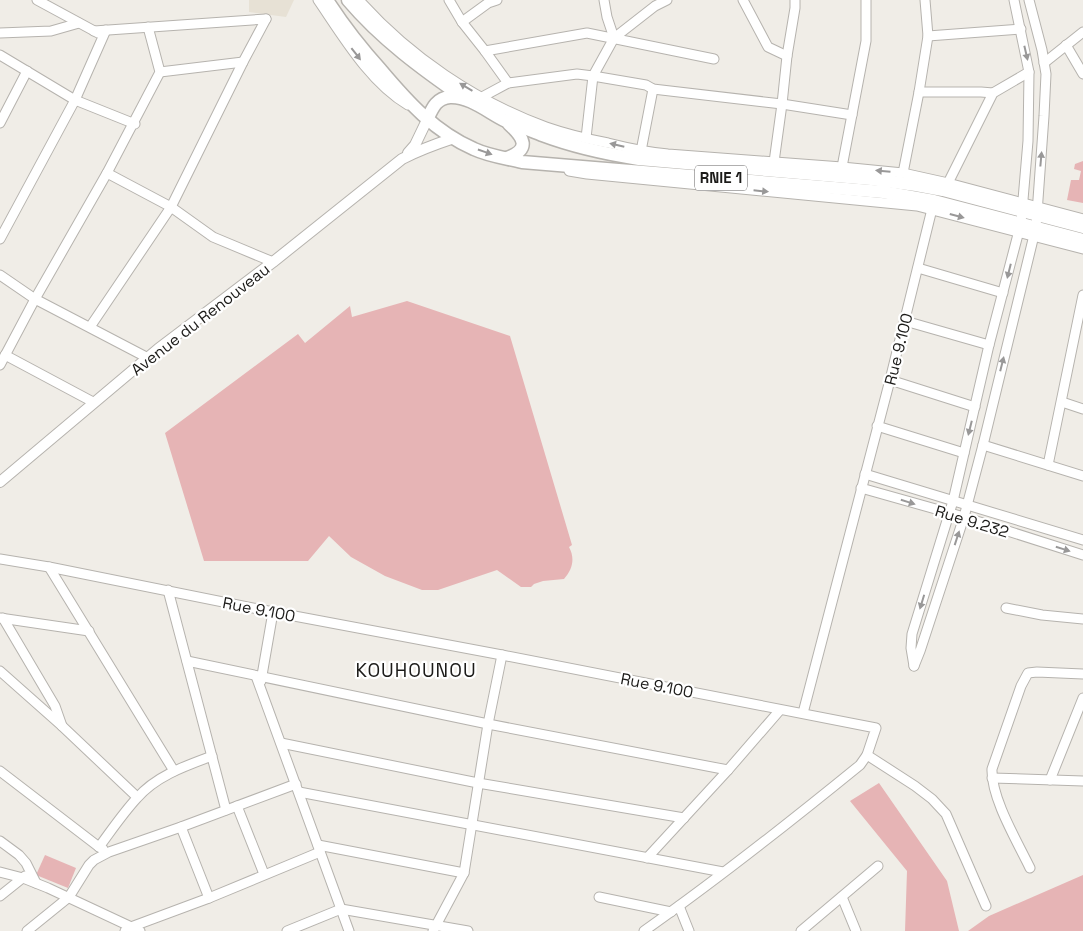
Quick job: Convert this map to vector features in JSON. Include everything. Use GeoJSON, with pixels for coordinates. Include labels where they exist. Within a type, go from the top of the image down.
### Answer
{"type":"FeatureCollection","features":[{"type":"Feature","properties":{"kind":"highway","name":"RNIE 1"},"geometry":{"type":"LineString","coordinates":[[327,0],[358,44],[423,116],[454,138],[474,149],[522,162],[883,192],[1021,217]]}},
{"type":"Feature","properties":{"kind":"highway","name":"RNIE 1"},"geometry":{"type":"LineString","coordinates":[[348,0],[372,26],[403,54],[476,99],[505,120],[570,144],[590,150],[639,159],[894,182],[943,190],[1036,221],[1083,240]]}},
{"type":"Feature","properties":{"kind":"highway"},"geometry":{"type":"LineString","coordinates":[[423,116],[442,99],[453,97],[476,99]]}},
{"type":"Feature","properties":{"kind":"highway"},"geometry":{"type":"LineString","coordinates":[[505,120],[522,139],[522,148],[519,152],[507,158]]}},
{"type":"Feature","properties":{"kind":"highway","name":"RNIE 1"},"geometry":{"type":"LineString","coordinates":[[1036,221],[1083,227]]}},
{"type":"Feature","properties":{"kind":"main road","name":"Avenue du Renouveau"},"geometry":{"type":"LineString","coordinates":[[0,482],[158,349],[273,262],[402,159],[416,145],[423,116]]}},
{"type":"Feature","properties":{"kind":"main road","name":"Avenue du Renouveau"},"geometry":{"type":"LineString","coordinates":[[402,159],[419,150],[454,138]]}},
{"type":"Feature","properties":{"kind":"street"},"geometry":{"type":"LineString","coordinates":[[318,0],[356,54],[385,89],[423,116]]}},
{"type":"Feature","properties":{"kind":"street"},"geometry":{"type":"LineString","coordinates":[[359,0],[413,51],[476,99],[548,127],[641,151],[903,173],[948,183],[1021,217]]}},
{"type":"Feature","properties":{"kind":"street"},"geometry":{"type":"LineString","coordinates":[[448,0],[508,84]]}},
{"type":"Feature","properties":{"kind":"street"},"geometry":{"type":"LineString","coordinates":[[462,22],[488,3],[497,0]]}},
{"type":"Feature","properties":{"kind":"street"},"geometry":{"type":"LineString","coordinates":[[604,0],[614,38]]}},
{"type":"Feature","properties":{"kind":"street"},"geometry":{"type":"LineString","coordinates":[[586,138],[593,76],[614,38],[655,6],[668,0]]}},
{"type":"Feature","properties":{"kind":"street"},"geometry":{"type":"LineString","coordinates":[[743,0],[768,47],[786,56]]}},
{"type":"Feature","properties":{"kind":"street"},"geometry":{"type":"LineString","coordinates":[[774,162],[786,56],[795,0]]}},
{"type":"Feature","properties":{"kind":"street"},"geometry":{"type":"LineString","coordinates":[[842,167],[866,41],[866,0]]}},
{"type":"Feature","properties":{"kind":"street"},"geometry":{"type":"LineString","coordinates":[[903,173],[928,36],[925,0]]}},
{"type":"Feature","properties":{"kind":"street"},"geometry":{"type":"LineString","coordinates":[[1014,0],[1030,72],[1028,142],[1021,217],[953,501],[912,634],[911,648],[914,666],[964,518],[1036,221],[1046,74],[1029,0]]}},
{"type":"Feature","properties":{"kind":"street"},"geometry":{"type":"LineString","coordinates":[[42,1],[94,31],[104,33],[266,19],[171,207],[90,327]]}},
{"type":"Feature","properties":{"kind":"street"},"geometry":{"type":"LineString","coordinates":[[0,34],[51,31],[79,23]]}},
{"type":"Feature","properties":{"kind":"street"},"geometry":{"type":"LineString","coordinates":[[0,365],[134,124],[160,72],[148,28]]}},
{"type":"Feature","properties":{"kind":"street"},"geometry":{"type":"LineString","coordinates":[[928,36],[1021,29]]}},
{"type":"Feature","properties":{"kind":"street"},"geometry":{"type":"LineString","coordinates":[[485,51],[587,32],[714,59]]}},
{"type":"Feature","properties":{"kind":"street"},"geometry":{"type":"LineString","coordinates":[[1044,63],[1083,32]]}},
{"type":"Feature","properties":{"kind":"street"},"geometry":{"type":"LineString","coordinates":[[0,239],[75,100],[104,33]]}},
{"type":"Feature","properties":{"kind":"street"},"geometry":{"type":"LineString","coordinates":[[1066,46],[1083,74]]}},
{"type":"Feature","properties":{"kind":"street"},"geometry":{"type":"LineString","coordinates":[[0,55],[75,100],[134,124]]}},
{"type":"Feature","properties":{"kind":"street"},"geometry":{"type":"LineString","coordinates":[[160,72],[243,62]]}},
{"type":"Feature","properties":{"kind":"street"},"geometry":{"type":"LineString","coordinates":[[0,123],[27,71]]}},
{"type":"Feature","properties":{"kind":"street"},"geometry":{"type":"LineString","coordinates":[[948,183],[993,93],[1030,72]]}},
{"type":"Feature","properties":{"kind":"street"},"geometry":{"type":"LineString","coordinates":[[476,99],[508,84],[577,74],[646,85],[653,89],[782,104],[852,115]]}},
{"type":"Feature","properties":{"kind":"street"},"geometry":{"type":"LineString","coordinates":[[641,151],[653,89]]}},
{"type":"Feature","properties":{"kind":"street"},"geometry":{"type":"LineString","coordinates":[[919,92],[993,93]]}},
{"type":"Feature","properties":{"kind":"street"},"geometry":{"type":"LineString","coordinates":[[522,162],[587,174],[1021,217],[1036,221],[1083,249]]}},
{"type":"Feature","properties":{"kind":"street"},"geometry":{"type":"LineString","coordinates":[[107,173],[171,207],[213,237],[273,262]]}},
{"type":"Feature","properties":{"kind":"street","name":"Rue 9.100"},"geometry":{"type":"LineString","coordinates":[[0,559],[803,713],[890,380],[932,209]]}},
{"type":"Feature","properties":{"kind":"street"},"geometry":{"type":"LineString","coordinates":[[1036,221],[1083,219]]}},
{"type":"Feature","properties":{"kind":"street"},"geometry":{"type":"LineString","coordinates":[[918,268],[1003,293]]}},
{"type":"Feature","properties":{"kind":"street"},"geometry":{"type":"LineString","coordinates":[[0,275],[35,299],[148,358]]}},
{"type":"Feature","properties":{"kind":"street"},"geometry":{"type":"LineString","coordinates":[[1048,465],[1083,295]]}},
{"type":"Feature","properties":{"kind":"street"},"geometry":{"type":"LineString","coordinates":[[905,321],[989,345]]}},
{"type":"Feature","properties":{"kind":"street"},"geometry":{"type":"LineString","coordinates":[[5,355],[93,402]]}},
{"type":"Feature","properties":{"kind":"street"},"geometry":{"type":"LineString","coordinates":[[890,380],[975,407]]}},
{"type":"Feature","properties":{"kind":"street"},"geometry":{"type":"LineString","coordinates":[[1062,402],[1083,409]]}},
{"type":"Feature","properties":{"kind":"street"},"geometry":{"type":"LineString","coordinates":[[877,426],[964,453]]}},
{"type":"Feature","properties":{"kind":"street"},"geometry":{"type":"LineString","coordinates":[[983,445],[1083,476]]}},
{"type":"Feature","properties":{"kind":"street","name":"Rue 9.232"},"geometry":{"type":"LineString","coordinates":[[865,474],[1083,540]]}},
{"type":"Feature","properties":{"kind":"street","name":"Rue 9.232"},"geometry":{"type":"LineString","coordinates":[[861,488],[1083,555]]}},
{"type":"Feature","properties":{"kind":"street"},"geometry":{"type":"LineString","coordinates":[[49,567],[174,771]]}},
{"type":"Feature","properties":{"kind":"street"},"geometry":{"type":"LineString","coordinates":[[927,585],[940,590]]}},
{"type":"Feature","properties":{"kind":"street"},"geometry":{"type":"LineString","coordinates":[[168,590],[226,810]]}},
{"type":"Feature","properties":{"kind":"street"},"geometry":{"type":"LineString","coordinates":[[1006,608],[1036,614],[1083,619]]}},
{"type":"Feature","properties":{"kind":"street"},"geometry":{"type":"LineString","coordinates":[[273,612],[259,680],[350,931]]}},
{"type":"Feature","properties":{"kind":"street"},"geometry":{"type":"LineString","coordinates":[[2,618],[89,631]]}},
{"type":"Feature","properties":{"kind":"street"},"geometry":{"type":"LineString","coordinates":[[2,618],[55,706],[62,726]]}},
{"type":"Feature","properties":{"kind":"street"},"geometry":{"type":"LineString","coordinates":[[435,928],[464,873],[488,724],[502,655]]}},
{"type":"Feature","properties":{"kind":"street"},"geometry":{"type":"LineString","coordinates":[[187,661],[259,680],[728,770]]}},
{"type":"Feature","properties":{"kind":"street"},"geometry":{"type":"LineString","coordinates":[[0,671],[62,726],[137,798]]}},
{"type":"Feature","properties":{"kind":"street"},"geometry":{"type":"LineString","coordinates":[[1030,868],[999,800],[992,778],[992,769],[1020,686],[1028,673],[1083,674]]}},
{"type":"Feature","properties":{"kind":"street"},"geometry":{"type":"LineString","coordinates":[[1050,780],[1083,698]]}},
{"type":"Feature","properties":{"kind":"street"},"geometry":{"type":"LineString","coordinates":[[647,858],[780,710]]}},
{"type":"Feature","properties":{"kind":"street"},"geometry":{"type":"LineString","coordinates":[[644,931],[797,816],[860,765],[867,755],[876,728],[803,713]]}},
{"type":"Feature","properties":{"kind":"street"},"geometry":{"type":"LineString","coordinates":[[281,743],[478,783],[684,818]]}},
{"type":"Feature","properties":{"kind":"street"},"geometry":{"type":"LineString","coordinates":[[867,755],[932,798],[946,814],[986,906]]}},
{"type":"Feature","properties":{"kind":"street"},"geometry":{"type":"LineString","coordinates":[[98,847],[148,787],[174,771],[212,756]]}},
{"type":"Feature","properties":{"kind":"street"},"geometry":{"type":"LineString","coordinates":[[0,771],[98,847],[109,852]]}},
{"type":"Feature","properties":{"kind":"street"},"geometry":{"type":"LineString","coordinates":[[992,778],[1083,781]]}},
{"type":"Feature","properties":{"kind":"street"},"geometry":{"type":"LineString","coordinates":[[27,931],[69,897],[89,865],[109,852],[182,828],[237,806],[297,788],[472,825],[723,872]]}},
{"type":"Feature","properties":{"kind":"street"},"geometry":{"type":"LineString","coordinates":[[237,806],[264,874]]}},
{"type":"Feature","properties":{"kind":"street"},"geometry":{"type":"LineString","coordinates":[[182,828],[209,898]]}},
{"type":"Feature","properties":{"kind":"street"},"geometry":{"type":"LineString","coordinates":[[0,841],[19,855],[26,863],[26,875]]}},
{"type":"Feature","properties":{"kind":"street"},"geometry":{"type":"LineString","coordinates":[[128,929],[209,898],[319,849],[464,873]]}},
{"type":"Feature","properties":{"kind":"street"},"geometry":{"type":"LineString","coordinates":[[801,931],[878,866]]}},
{"type":"Feature","properties":{"kind":"street"},"geometry":{"type":"LineString","coordinates":[[0,872],[26,875],[36,883],[69,897],[128,929],[140,931]]}},
{"type":"Feature","properties":{"kind":"street"},"geometry":{"type":"LineString","coordinates":[[0,896],[26,875]]}},
{"type":"Feature","properties":{"kind":"street"},"geometry":{"type":"LineString","coordinates":[[599,897],[671,912]]}},
{"type":"Feature","properties":{"kind":"street"},"geometry":{"type":"LineString","coordinates":[[842,897],[856,931]]}},
{"type":"Feature","properties":{"kind":"street"},"geometry":{"type":"LineString","coordinates":[[679,906],[689,931]]}},
{"type":"Feature","properties":{"kind":"street"},"geometry":{"type":"LineString","coordinates":[[287,931],[341,909],[435,928],[468,931]]}},
{"type":"Feature","properties":{"kind":"shaded area"},"geometry":{"type":"Polygon","coordinates":[[[249,0],[294,0],[286,17],[249,12],[249,0]]]}},
{"type":"Feature","properties":{"kind":"shaded area"},"geometry":{"type":"Polygon","coordinates":[[[1083,161],[1083,203],[1067,200],[1071,180],[1079,180],[1081,171],[1074,169],[1075,164],[1083,161]]]}},
{"type":"Feature","properties":{"kind":"shaded area"},"geometry":{"type":"Polygon","coordinates":[[[407,301],[510,336],[572,545],[569,547],[572,563],[564,579],[543,581],[531,587],[521,587],[497,570],[438,590],[422,590],[385,576],[351,557],[329,536],[308,561],[204,561],[165,433],[298,334],[305,343],[350,306],[352,317],[407,301]]]}},
{"type":"Feature","properties":{"kind":"shaded area"},"geometry":{"type":"Polygon","coordinates":[[[879,783],[947,881],[959,931],[905,931],[907,871],[850,801],[879,783]]]}},
{"type":"Feature","properties":{"kind":"shaded area"},"geometry":{"type":"Polygon","coordinates":[[[45,855],[76,868],[68,888],[36,875],[45,855]]]}},
{"type":"Feature","properties":{"kind":"shaded area"},"geometry":{"type":"Polygon","coordinates":[[[1083,875],[1083,931],[968,931],[989,916],[1083,875]]]}},
{"type":"Feature","properties":{"kind":"district","name":"KOUHOUNOU"},"geometry":{"type":"Point","coordinates":[416,670]}}]}
